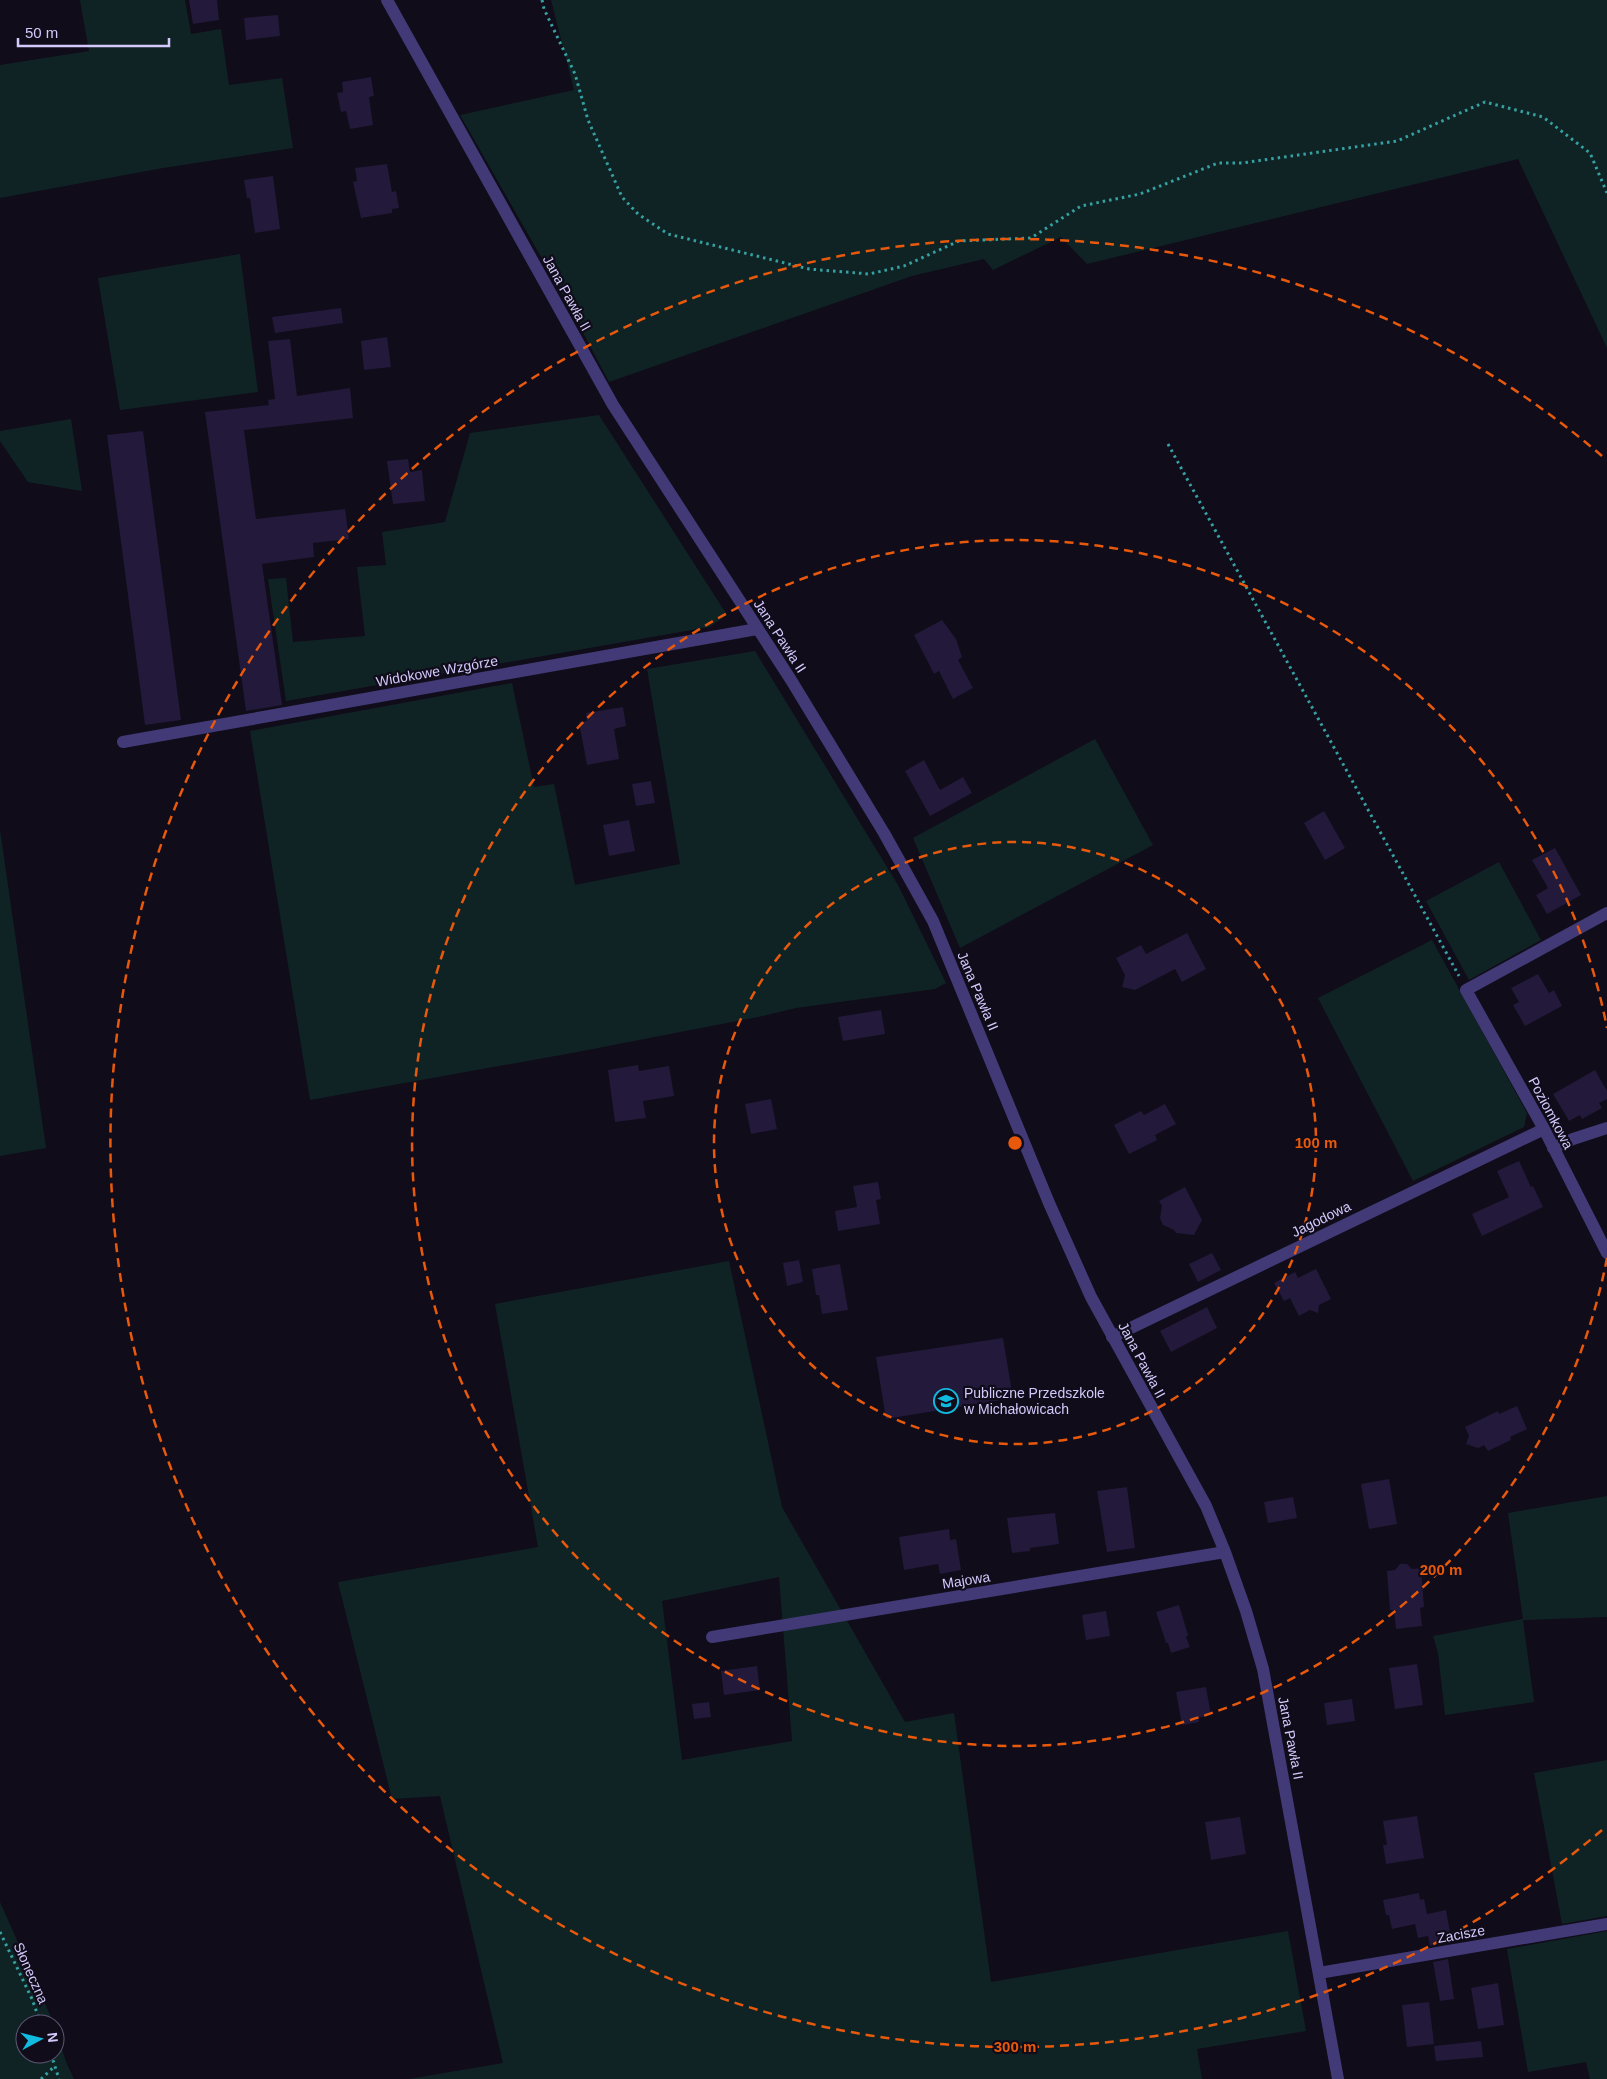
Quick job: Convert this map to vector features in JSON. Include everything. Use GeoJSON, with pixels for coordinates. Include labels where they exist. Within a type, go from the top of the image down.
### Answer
{"type":"FeatureCollection","features":[{"type":"Feature","properties":{"kind":"street","name":"Jana Pawła II"},"geometry":{"type":"LineString","coordinates":[[387,0],[613,405],[791,680],[884,833],[933,921],[1049,1202],[1091,1297],[1206,1506],[1246,1611],[1263,1668],[1338,2079]]}},
{"type":"Feature","properties":{"kind":"street","name":"Widokowe Wzgórze"},"geometry":{"type":"LineString","coordinates":[[123,742],[757,629]]}},
{"type":"Feature","properties":{"kind":"street"},"geometry":{"type":"LineString","coordinates":[[1466,990],[1607,913]]}},
{"type":"Feature","properties":{"kind":"street","name":"Poziomkowa"},"geometry":{"type":"LineString","coordinates":[[1466,990],[1554,1148],[1607,1253]]}},
{"type":"Feature","properties":{"kind":"street"},"geometry":{"type":"LineString","coordinates":[[1554,1148],[1573,1139],[1607,1128]]}},
{"type":"Feature","properties":{"kind":"street","name":"Jagodowa"},"geometry":{"type":"LineString","coordinates":[[1112,1336],[1544,1130]]}},
{"type":"Feature","properties":{"kind":"street","name":"Majowa"},"geometry":{"type":"LineString","coordinates":[[712,1637],[1225,1552]]}},
{"type":"Feature","properties":{"kind":"street","name":"Zacisze"},"geometry":{"type":"LineString","coordinates":[[1319,1973],[1607,1924]]}},
{"type":"Feature","properties":{"kind":"path"},"geometry":{"type":"LineString","coordinates":[[542,0],[544,9],[575,74],[588,120],[622,197],[638,214],[668,234],[809,269],[869,274],[904,266],[959,241],[1030,238],[1081,206],[1140,194],[1218,163],[1242,163],[1397,141],[1485,102],[1544,118],[1590,153],[1607,193]]}},
{"type":"Feature","properties":{"kind":"path"},"geometry":{"type":"LineString","coordinates":[[1168,444],[1466,990]]}},
{"type":"Feature","properties":{"kind":"path","name":"Słoneczna"},"geometry":{"type":"LineString","coordinates":[[0,1932],[37,2014]]}},
{"type":"Feature","properties":{"kind":"path"},"geometry":{"type":"LineString","coordinates":[[41,2079],[55,2066],[59,2079]]}},
{"type":"Feature","properties":{"kind":"green space"},"geometry":{"type":"Polygon","coordinates":[[[80,0],[185,0],[191,34],[221,29],[229,85],[282,78],[293,148],[163,168],[0,198],[0,65],[89,51],[80,0]]]}},
{"type":"Feature","properties":{"kind":"green space"},"geometry":{"type":"Polygon","coordinates":[[[551,0],[1607,0],[1607,348],[1518,159],[1087,264],[1061,237],[993,270],[984,259],[912,276],[609,382],[569,306],[460,115],[574,90],[551,0]]]}},
{"type":"Feature","properties":{"kind":"green space"},"geometry":{"type":"Polygon","coordinates":[[[240,254],[258,392],[120,410],[98,278],[240,254]]]}},
{"type":"Feature","properties":{"kind":"green space"},"geometry":{"type":"Polygon","coordinates":[[[599,415],[727,615],[709,627],[286,701],[268,579],[286,578],[293,642],[365,636],[357,567],[386,565],[382,532],[445,522],[470,433],[599,415]]]}},
{"type":"Feature","properties":{"kind":"green space"},"geometry":{"type":"Polygon","coordinates":[[[71,419],[82,491],[28,482],[0,441],[0,431],[71,419]]]}},
{"type":"Feature","properties":{"kind":"green space"},"geometry":{"type":"Polygon","coordinates":[[[755,651],[898,885],[946,983],[935,989],[796,1008],[572,1053],[310,1100],[250,731],[512,683],[534,787],[554,784],[575,885],[680,864],[647,669],[755,651]]]}},
{"type":"Feature","properties":{"kind":"green space"},"geometry":{"type":"Polygon","coordinates":[[[1095,739],[1153,845],[960,948],[913,838],[1095,739]]]}},
{"type":"Feature","properties":{"kind":"green space"},"geometry":{"type":"Polygon","coordinates":[[[0,830],[46,1148],[0,1156],[0,830]]]}},
{"type":"Feature","properties":{"kind":"green space"},"geometry":{"type":"Polygon","coordinates":[[[1499,862],[1541,940],[1469,980],[1426,901],[1499,862]]]}},
{"type":"Feature","properties":{"kind":"green space"},"geometry":{"type":"Polygon","coordinates":[[[1432,940],[1527,1113],[1524,1127],[1413,1181],[1318,998],[1432,940]]]}},
{"type":"Feature","properties":{"kind":"green space"},"geometry":{"type":"Polygon","coordinates":[[[729,1261],[782,1507],[905,1722],[954,1713],[991,1982],[1288,1931],[1306,2031],[1197,2049],[1202,2079],[409,2079],[503,2063],[440,1796],[392,1799],[338,1582],[538,1547],[495,1304],[729,1261]],[[779,1577],[662,1601],[682,1760],[792,1741],[779,1577]]]}},
{"type":"Feature","properties":{"kind":"green space"},"geometry":{"type":"Polygon","coordinates":[[[1607,1496],[1607,1617],[1523,1620],[1534,1702],[1445,1715],[1438,1653],[1433,1636],[1523,1619],[1508,1513],[1607,1496]]]}},
{"type":"Feature","properties":{"kind":"green space"},"geometry":{"type":"Polygon","coordinates":[[[1607,1760],[1607,1916],[1562,1924],[1534,1773],[1607,1760]]]}},
{"type":"Feature","properties":{"kind":"green space"},"geometry":{"type":"Polygon","coordinates":[[[0,1902],[50,2014],[15,2014],[15,2064],[65,2064],[65,2059],[74,2079],[0,2079],[0,1902]]]}},
{"type":"Feature","properties":{"kind":"green space"},"geometry":{"type":"Polygon","coordinates":[[[1607,1931],[1607,2079],[1590,2079],[1586,2062],[1528,2072],[1507,1949],[1607,1931]]]}},
{"type":"Feature","properties":{"kind":"building"},"geometry":{"type":"Polygon","coordinates":[[[189,0],[217,0],[219,20],[193,24],[189,0]]]}},
{"type":"Feature","properties":{"kind":"building"},"geometry":{"type":"Polygon","coordinates":[[[278,15],[280,36],[246,40],[244,18],[278,15]]]}},
{"type":"Feature","properties":{"kind":"building"},"geometry":{"type":"Polygon","coordinates":[[[371,77],[374,96],[369,97],[373,125],[350,129],[346,111],[341,112],[337,93],[343,92],[342,82],[371,77]]]}},
{"type":"Feature","properties":{"kind":"building"},"geometry":{"type":"Polygon","coordinates":[[[387,164],[392,192],[396,191],[399,208],[392,209],[392,213],[361,218],[353,182],[357,181],[355,168],[387,164]]]}},
{"type":"Feature","properties":{"kind":"building"},"geometry":{"type":"Polygon","coordinates":[[[273,176],[280,229],[255,233],[250,198],[247,198],[244,180],[273,176]]]}},
{"type":"Feature","properties":{"kind":"building"},"geometry":{"type":"Polygon","coordinates":[[[341,308],[343,323],[275,333],[272,317],[341,308]]]}},
{"type":"Feature","properties":{"kind":"building"},"geometry":{"type":"Polygon","coordinates":[[[387,337],[391,367],[364,370],[361,341],[387,337]]]}},
{"type":"Feature","properties":{"kind":"building"},"geometry":{"type":"Polygon","coordinates":[[[290,339],[297,396],[350,388],[353,418],[244,430],[256,519],[345,509],[349,539],[313,543],[314,557],[262,564],[282,705],[246,711],[205,412],[269,405],[268,400],[275,399],[268,341],[290,339]]]}},
{"type":"Feature","properties":{"kind":"building"},"geometry":{"type":"Polygon","coordinates":[[[143,431],[181,720],[145,725],[107,435],[143,431]]]}},
{"type":"Feature","properties":{"kind":"building"},"geometry":{"type":"Polygon","coordinates":[[[408,459],[410,472],[422,470],[425,501],[393,504],[387,461],[408,459]]]}},
{"type":"Feature","properties":{"kind":"building"},"geometry":{"type":"Polygon","coordinates":[[[942,620],[956,639],[962,657],[958,660],[973,688],[953,699],[939,671],[934,674],[914,635],[942,620]]]}},
{"type":"Feature","properties":{"kind":"building"},"geometry":{"type":"Polygon","coordinates":[[[623,707],[626,726],[614,729],[619,759],[587,765],[579,722],[587,721],[586,713],[623,707]]]}},
{"type":"Feature","properties":{"kind":"building"},"geometry":{"type":"Polygon","coordinates":[[[924,760],[940,790],[963,777],[972,793],[930,816],[905,771],[924,760]]]}},
{"type":"Feature","properties":{"kind":"building"},"geometry":{"type":"Polygon","coordinates":[[[651,781],[655,803],[636,806],[632,784],[651,781]]]}},
{"type":"Feature","properties":{"kind":"building"},"geometry":{"type":"Polygon","coordinates":[[[1324,811],[1345,848],[1325,860],[1304,823],[1324,811]]]}},
{"type":"Feature","properties":{"kind":"building"},"geometry":{"type":"Polygon","coordinates":[[[629,820],[635,851],[609,856],[603,825],[629,820]]]}},
{"type":"Feature","properties":{"kind":"building"},"geometry":{"type":"Polygon","coordinates":[[[1555,848],[1581,895],[1547,914],[1536,895],[1548,888],[1532,860],[1555,848]]]}},
{"type":"Feature","properties":{"kind":"building"},"geometry":{"type":"Polygon","coordinates":[[[1187,933],[1206,969],[1182,982],[1175,969],[1135,990],[1122,987],[1125,975],[1116,958],[1141,945],[1146,954],[1187,933]]]}},
{"type":"Feature","properties":{"kind":"building"},"geometry":{"type":"Polygon","coordinates":[[[1538,974],[1549,993],[1554,990],[1562,1006],[1525,1026],[1513,1005],[1519,1002],[1511,988],[1538,974]]]}},
{"type":"Feature","properties":{"kind":"building"},"geometry":{"type":"Polygon","coordinates":[[[881,1010],[885,1034],[843,1041],[838,1017],[881,1010]]]}},
{"type":"Feature","properties":{"kind":"building"},"geometry":{"type":"Polygon","coordinates":[[[638,1065],[639,1071],[669,1066],[674,1096],[643,1101],[646,1118],[615,1122],[608,1070],[638,1065]]]}},
{"type":"Feature","properties":{"kind":"building"},"geometry":{"type":"Polygon","coordinates":[[[1595,1070],[1607,1091],[1607,1099],[1599,1103],[1602,1108],[1582,1119],[1580,1115],[1569,1121],[1553,1094],[1595,1070]]]}},
{"type":"Feature","properties":{"kind":"building"},"geometry":{"type":"Polygon","coordinates":[[[771,1099],[777,1129],[751,1134],[745,1104],[771,1099]]]}},
{"type":"Feature","properties":{"kind":"building"},"geometry":{"type":"Polygon","coordinates":[[[1165,1104],[1176,1124],[1155,1135],[1157,1140],[1129,1154],[1114,1125],[1141,1111],[1144,1115],[1165,1104]]]}},
{"type":"Feature","properties":{"kind":"building"},"geometry":{"type":"Polygon","coordinates":[[[1519,1161],[1543,1207],[1482,1236],[1472,1214],[1509,1197],[1497,1171],[1519,1161]]]}},
{"type":"Feature","properties":{"kind":"building"},"geometry":{"type":"Polygon","coordinates":[[[878,1182],[881,1199],[876,1200],[880,1224],[838,1231],[835,1211],[857,1207],[853,1186],[878,1182]]]}},
{"type":"Feature","properties":{"kind":"building"},"geometry":{"type":"Polygon","coordinates":[[[1185,1187],[1202,1220],[1194,1235],[1176,1233],[1174,1230],[1163,1225],[1160,1218],[1162,1206],[1159,1201],[1185,1187]]]}},
{"type":"Feature","properties":{"kind":"building"},"geometry":{"type":"Polygon","coordinates":[[[1212,1253],[1221,1270],[1198,1282],[1189,1264],[1212,1253]]]}},
{"type":"Feature","properties":{"kind":"building"},"geometry":{"type":"Polygon","coordinates":[[[799,1260],[803,1282],[787,1286],[783,1263],[799,1260]]]}},
{"type":"Feature","properties":{"kind":"building"},"geometry":{"type":"Polygon","coordinates":[[[840,1264],[848,1310],[822,1314],[819,1295],[816,1295],[812,1269],[840,1264]]]}},
{"type":"Feature","properties":{"kind":"building"},"geometry":{"type":"Polygon","coordinates":[[[1316,1269],[1331,1299],[1319,1305],[1318,1313],[1310,1310],[1299,1316],[1290,1298],[1284,1301],[1274,1283],[1295,1272],[1298,1278],[1316,1269]]]}},
{"type":"Feature","properties":{"kind":"building"},"geometry":{"type":"Polygon","coordinates":[[[1207,1307],[1217,1328],[1171,1352],[1160,1331],[1207,1307]]]}},
{"type":"Feature","properties":{"kind":"building"},"geometry":{"type":"Polygon","coordinates":[[[1003,1338],[1013,1398],[886,1419],[876,1357],[1003,1338]]]}},
{"type":"Feature","properties":{"kind":"building"},"geometry":{"type":"Polygon","coordinates":[[[1517,1406],[1527,1429],[1510,1437],[1511,1440],[1488,1451],[1484,1445],[1478,1448],[1466,1444],[1469,1436],[1465,1427],[1498,1411],[1499,1414],[1517,1406]]]}},
{"type":"Feature","properties":{"kind":"building"},"geometry":{"type":"Polygon","coordinates":[[[1389,1479],[1397,1524],[1369,1529],[1361,1484],[1389,1479]]]}},
{"type":"Feature","properties":{"kind":"building"},"geometry":{"type":"Polygon","coordinates":[[[1127,1487],[1135,1548],[1107,1552],[1097,1491],[1127,1487]]]}},
{"type":"Feature","properties":{"kind":"building"},"geometry":{"type":"Polygon","coordinates":[[[1293,1497],[1297,1518],[1268,1523],[1264,1502],[1293,1497]]]}},
{"type":"Feature","properties":{"kind":"building"},"geometry":{"type":"Polygon","coordinates":[[[1055,1513],[1059,1544],[1030,1548],[1030,1551],[1012,1553],[1007,1518],[1055,1513]]]}},
{"type":"Feature","properties":{"kind":"building"},"geometry":{"type":"Polygon","coordinates":[[[949,1529],[950,1540],[956,1539],[961,1570],[940,1574],[938,1564],[904,1570],[899,1537],[949,1529]]]}},
{"type":"Feature","properties":{"kind":"building"},"geometry":{"type":"Polygon","coordinates":[[[1400,1564],[1407,1564],[1412,1569],[1421,1568],[1424,1607],[1420,1608],[1422,1626],[1396,1629],[1394,1610],[1390,1610],[1387,1571],[1395,1570],[1400,1564]]]}},
{"type":"Feature","properties":{"kind":"building"},"geometry":{"type":"Polygon","coordinates":[[[1179,1605],[1190,1647],[1171,1653],[1156,1612],[1179,1605]]]}},
{"type":"Feature","properties":{"kind":"building"},"geometry":{"type":"Polygon","coordinates":[[[1106,1611],[1110,1636],[1086,1640],[1082,1615],[1106,1611]]]}},
{"type":"Feature","properties":{"kind":"building"},"geometry":{"type":"Polygon","coordinates":[[[1417,1664],[1423,1705],[1395,1709],[1389,1668],[1417,1664]]]}},
{"type":"Feature","properties":{"kind":"building"},"geometry":{"type":"Polygon","coordinates":[[[757,1666],[760,1690],[724,1695],[721,1671],[757,1666]]]}},
{"type":"Feature","properties":{"kind":"building"},"geometry":{"type":"Polygon","coordinates":[[[1206,1687],[1211,1715],[1198,1718],[1199,1722],[1182,1725],[1176,1692],[1206,1687]]]}},
{"type":"Feature","properties":{"kind":"building"},"geometry":{"type":"Polygon","coordinates":[[[1352,1699],[1355,1721],[1327,1725],[1324,1703],[1352,1699]]]}},
{"type":"Feature","properties":{"kind":"building"},"geometry":{"type":"Polygon","coordinates":[[[709,1702],[711,1717],[694,1719],[692,1704],[709,1702]]]}},
{"type":"Feature","properties":{"kind":"building"},"geometry":{"type":"Polygon","coordinates":[[[1417,1816],[1424,1858],[1386,1864],[1383,1845],[1387,1845],[1383,1821],[1417,1816]]]}},
{"type":"Feature","properties":{"kind":"building"},"geometry":{"type":"Polygon","coordinates":[[[1240,1817],[1246,1854],[1211,1860],[1205,1822],[1240,1817]]]}},
{"type":"Feature","properties":{"kind":"building"},"geometry":{"type":"Polygon","coordinates":[[[1419,1893],[1420,1900],[1424,1899],[1427,1914],[1446,1910],[1450,1932],[1444,1933],[1445,1943],[1430,1946],[1428,1936],[1418,1938],[1415,1924],[1392,1929],[1389,1915],[1386,1915],[1383,1900],[1419,1893]]]}},
{"type":"Feature","properties":{"kind":"building"},"geometry":{"type":"Polygon","coordinates":[[[1448,1959],[1454,1999],[1440,2001],[1433,1962],[1448,1959]]]}},
{"type":"Feature","properties":{"kind":"building"},"geometry":{"type":"Polygon","coordinates":[[[1498,1983],[1504,2025],[1478,2029],[1471,1988],[1498,1983]]]}},
{"type":"Feature","properties":{"kind":"building"},"geometry":{"type":"Polygon","coordinates":[[[1429,2002],[1434,2044],[1407,2047],[1402,2005],[1429,2002]]]}},
{"type":"Feature","properties":{"kind":"building"},"geometry":{"type":"Polygon","coordinates":[[[1481,2041],[1483,2057],[1436,2061],[1434,2046],[1481,2041]]]}},
{"type":"Feature","properties":{"kind":"place","name":"Publiczne Przedszkole w Michałowicach"},"geometry":{"type":"Point","coordinates":[946,1401]}}]}
